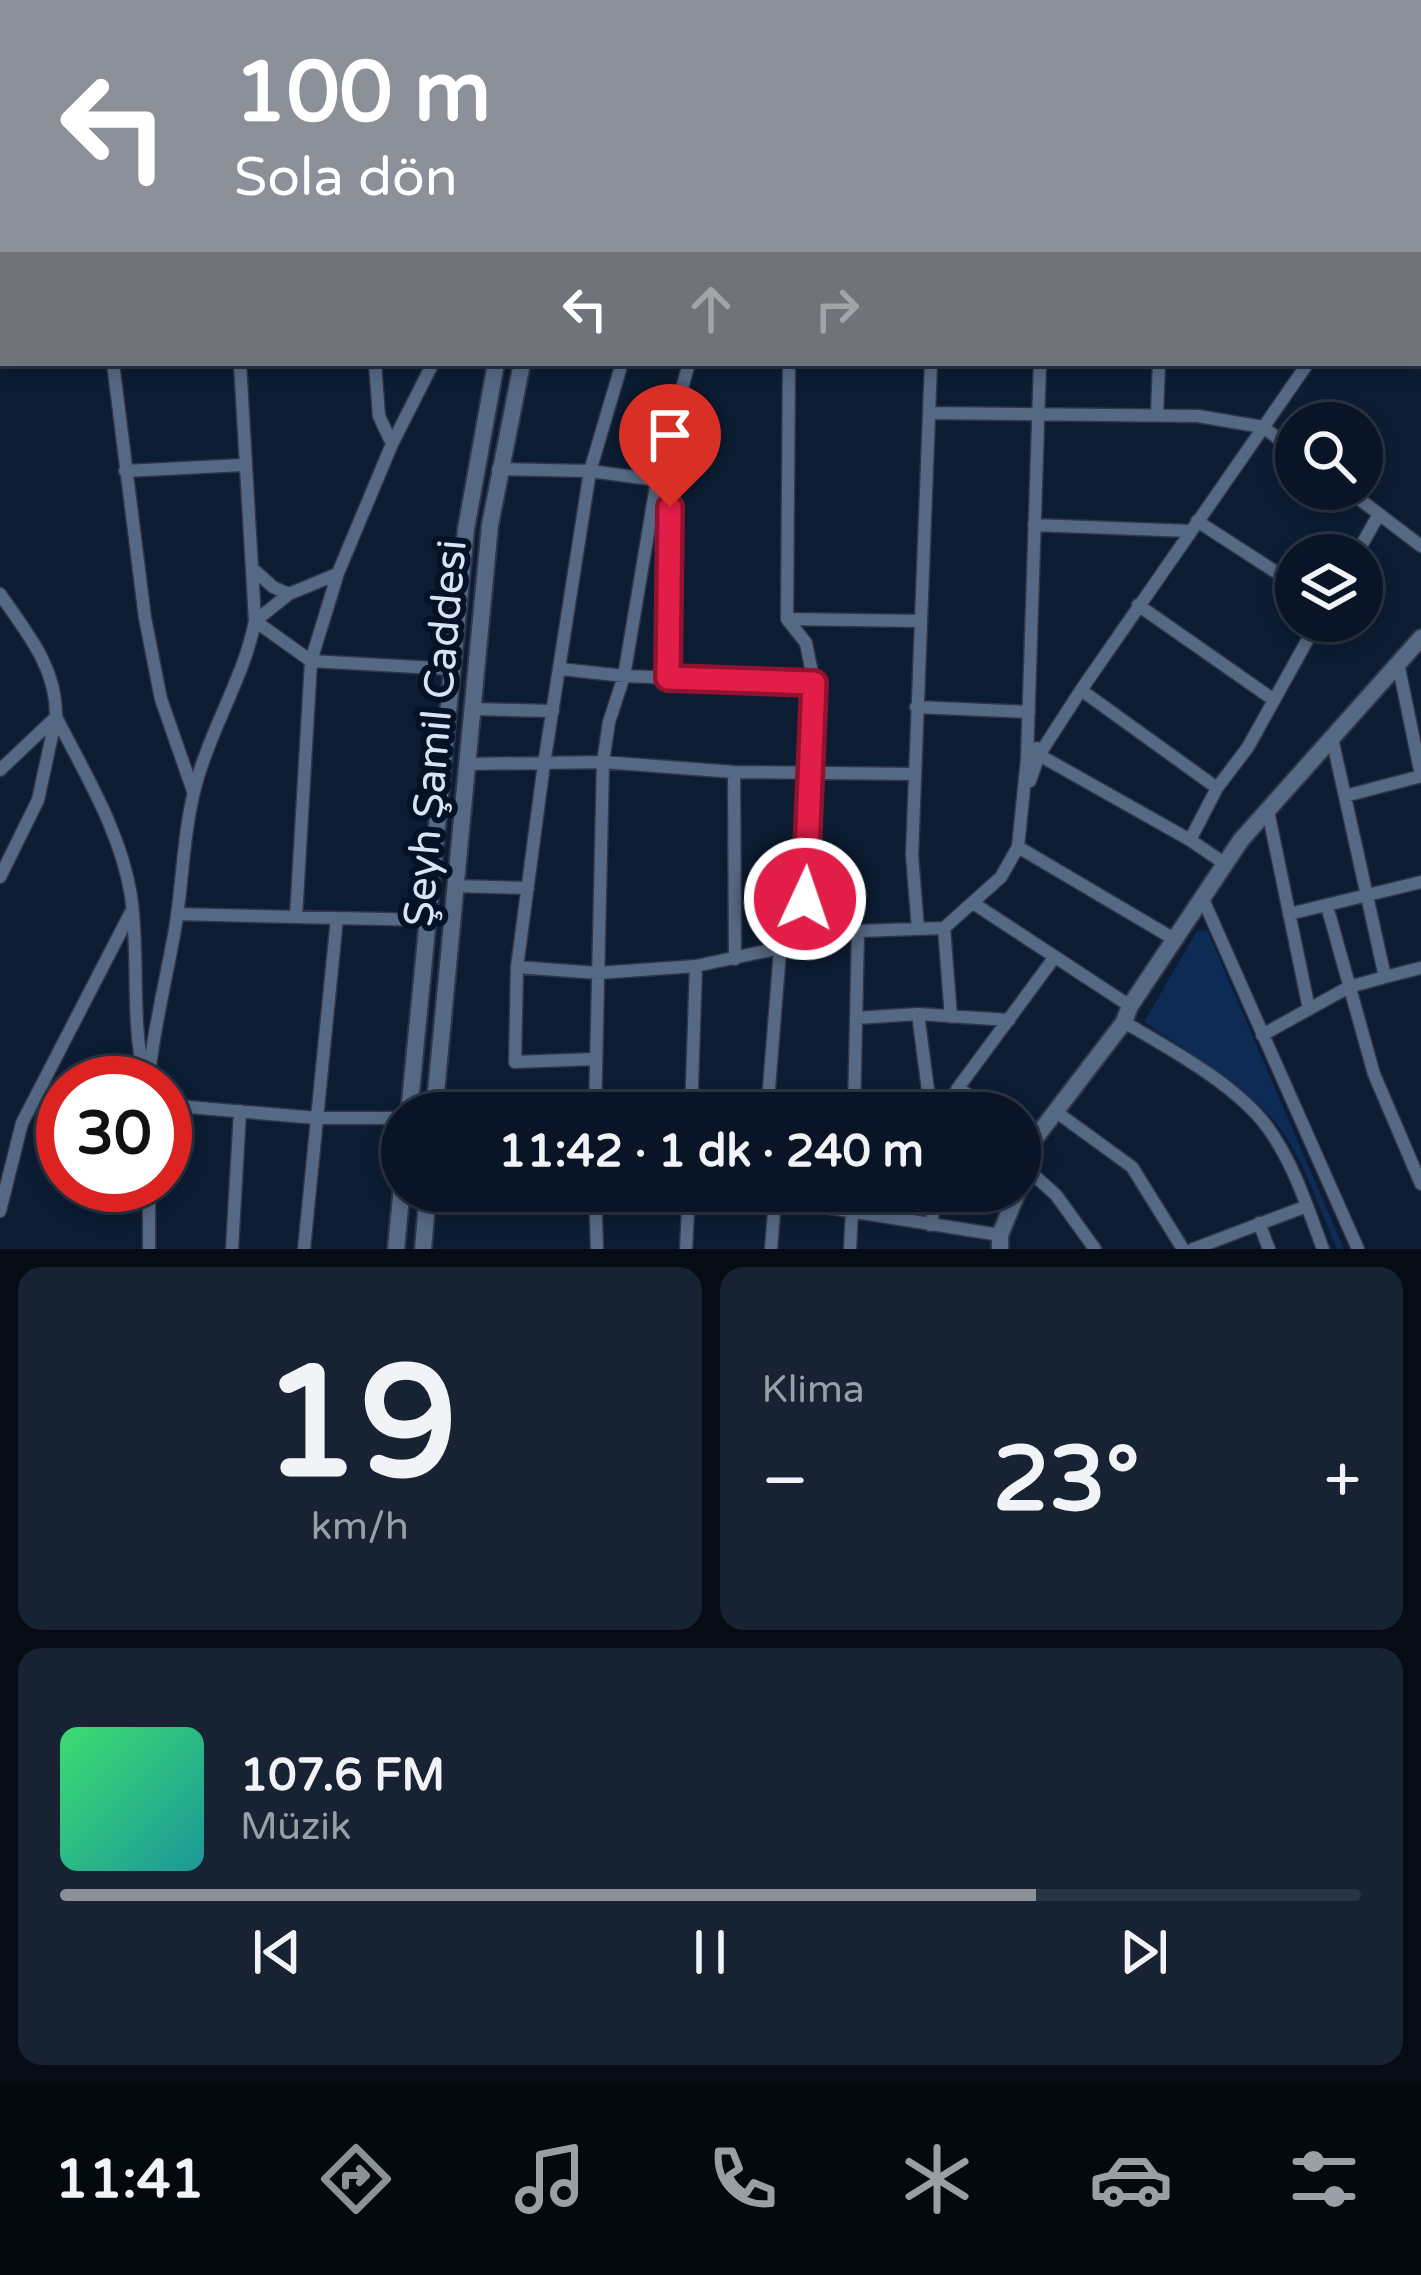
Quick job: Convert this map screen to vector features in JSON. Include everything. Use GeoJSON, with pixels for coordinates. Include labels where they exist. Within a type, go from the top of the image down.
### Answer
{"type":"FeatureCollection","features":[{"type":"Feature","properties":{"kind":"main road","name":"Şeyh Şamil Caddesi"},"geometry":{"type":"LineString","coordinates":[[408,1092],[430,920],[472,486],[495,366]]}},
{"type":"Feature","properties":{"kind":"main road","name":"Şeyh Şamil Caddesi"},"geometry":{"type":"LineString","coordinates":[[436,1092],[498,469],[521,366]]}},
{"type":"Feature","properties":{"kind":"main road"},"geometry":{"type":"LineString","coordinates":[[1041,1123],[1127,1014],[1224,863],[1421,638]]}},
{"type":"Feature","properties":{"kind":"main road"},"geometry":{"type":"LineString","coordinates":[[396,1249],[400,1212]]}},
{"type":"Feature","properties":{"kind":"main road"},"geometry":{"type":"LineString","coordinates":[[423,1249],[426,1212]]}},
{"type":"Feature","properties":{"kind":"main road"},"geometry":{"type":"LineString","coordinates":[[1001,1245],[1012,1212]]}},
{"type":"Feature","properties":{"kind":"street"},"geometry":{"type":"LineString","coordinates":[[113,366],[145,618],[161,699],[194,793]]}},
{"type":"Feature","properties":{"kind":"street"},"geometry":{"type":"LineString","coordinates":[[150,1056],[194,793],[215,723],[248,659],[255,621],[240,366]]}},
{"type":"Feature","properties":{"kind":"street"},"geometry":{"type":"LineString","coordinates":[[375,366],[379,416],[392,444]]}},
{"type":"Feature","properties":{"kind":"street"},"geometry":{"type":"LineString","coordinates":[[296,917],[311,661],[338,573],[392,444],[431,366]]}},
{"type":"Feature","properties":{"kind":"street"},"geometry":{"type":"LineString","coordinates":[[596,1059],[515,1062],[518,967],[590,471],[621,366]]}},
{"type":"Feature","properties":{"kind":"street"},"geometry":{"type":"LineString","coordinates":[[595,1092],[603,762],[609,722],[625,676],[657,480],[688,366]]}},
{"type":"Feature","properties":{"kind":"street"},"geometry":{"type":"LineString","coordinates":[[789,366],[787,620],[806,643],[814,683],[803,942]]}},
{"type":"Feature","properties":{"kind":"street"},"geometry":{"type":"LineString","coordinates":[[918,929],[912,855],[931,366]]}},
{"type":"Feature","properties":{"kind":"street"},"geometry":{"type":"LineString","coordinates":[[518,967],[598,973],[696,966],[857,931],[944,928],[1001,877],[1018,847],[1024,797],[1040,366]]}},
{"type":"Feature","properties":{"kind":"street"},"geometry":{"type":"LineString","coordinates":[[1157,415],[1159,366]]}},
{"type":"Feature","properties":{"kind":"street"},"geometry":{"type":"LineString","coordinates":[[1024,797],[1039,755],[1081,690],[1306,366]]}},
{"type":"Feature","properties":{"kind":"street"},"geometry":{"type":"LineString","coordinates":[[929,413],[1198,416],[1263,427],[1275,436]]}},
{"type":"Feature","properties":{"kind":"street"},"geometry":{"type":"LineString","coordinates":[[125,471],[243,465]]}},
{"type":"Feature","properties":{"kind":"street"},"geometry":{"type":"LineString","coordinates":[[498,469],[590,471],[657,480]]}},
{"type":"Feature","properties":{"kind":"street"},"geometry":{"type":"LineString","coordinates":[[657,480],[670,507],[668,678]]}},
{"type":"Feature","properties":{"kind":"street"},"geometry":{"type":"LineString","coordinates":[[1374,510],[1421,546]]}},
{"type":"Feature","properties":{"kind":"street"},"geometry":{"type":"LineString","coordinates":[[1367,534],[1379,514]]}},
{"type":"Feature","properties":{"kind":"street"},"geometry":{"type":"LineString","coordinates":[[1034,525],[1193,526],[1275,573]]}},
{"type":"Feature","properties":{"kind":"street"},"geometry":{"type":"LineString","coordinates":[[253,568],[273,587],[289,594]]}},
{"type":"Feature","properties":{"kind":"street"},"geometry":{"type":"LineString","coordinates":[[255,621],[289,594],[338,573]]}},
{"type":"Feature","properties":{"kind":"street"},"geometry":{"type":"LineString","coordinates":[[0,594],[40,653],[56,697],[38,800],[0,877]]}},
{"type":"Feature","properties":{"kind":"street"},"geometry":{"type":"LineString","coordinates":[[1138,605],[1274,700]]}},
{"type":"Feature","properties":{"kind":"street"},"geometry":{"type":"LineString","coordinates":[[787,620],[920,621]]}},
{"type":"Feature","properties":{"kind":"street"},"geometry":{"type":"LineString","coordinates":[[255,621],[311,661],[452,669]]}},
{"type":"Feature","properties":{"kind":"street"},"geometry":{"type":"LineString","coordinates":[[1190,840],[1306,642]]}},
{"type":"Feature","properties":{"kind":"street"},"geometry":{"type":"LineString","coordinates":[[1345,796],[1421,775],[1398,663]]}},
{"type":"Feature","properties":{"kind":"street"},"geometry":{"type":"LineString","coordinates":[[561,669],[814,683]]}},
{"type":"Feature","properties":{"kind":"street"},"geometry":{"type":"LineString","coordinates":[[1081,690],[1217,788]]}},
{"type":"Feature","properties":{"kind":"street"},"geometry":{"type":"LineString","coordinates":[[916,707],[1028,712]]}},
{"type":"Feature","properties":{"kind":"street"},"geometry":{"type":"LineString","coordinates":[[472,709],[553,711]]}},
{"type":"Feature","properties":{"kind":"street"},"geometry":{"type":"LineString","coordinates":[[1028,712],[1039,755],[1224,863]]}},
{"type":"Feature","properties":{"kind":"street"},"geometry":{"type":"LineString","coordinates":[[0,770],[56,717]]}},
{"type":"Feature","properties":{"kind":"street"},"geometry":{"type":"LineString","coordinates":[[56,717],[111,826],[132,910],[139,1056]]}},
{"type":"Feature","properties":{"kind":"street"},"geometry":{"type":"LineString","coordinates":[[1332,738],[1385,977]]}},
{"type":"Feature","properties":{"kind":"street"},"geometry":{"type":"LineString","coordinates":[[467,764],[603,762],[734,772],[914,774]]}},
{"type":"Feature","properties":{"kind":"street"},"geometry":{"type":"LineString","coordinates":[[734,772],[735,959]]}},
{"type":"Feature","properties":{"kind":"street"},"geometry":{"type":"LineString","coordinates":[[1268,811],[1309,1009]]}},
{"type":"Feature","properties":{"kind":"street"},"geometry":{"type":"LineString","coordinates":[[1018,847],[1174,939]]}},
{"type":"Feature","properties":{"kind":"street"},"geometry":{"type":"LineString","coordinates":[[1289,914],[1421,882]]}},
{"type":"Feature","properties":{"kind":"street"},"geometry":{"type":"LineString","coordinates":[[455,886],[528,888]]}},
{"type":"Feature","properties":{"kind":"street"},"geometry":{"type":"LineString","coordinates":[[1202,897],[1358,1249]]}},
{"type":"Feature","properties":{"kind":"street"},"geometry":{"type":"LineString","coordinates":[[973,903],[1199,1066],[1266,1125],[1324,1249]]}},
{"type":"Feature","properties":{"kind":"street"},"geometry":{"type":"LineString","coordinates":[[1327,906],[1374,1074],[1421,1184]]}},
{"type":"Feature","properties":{"kind":"street"},"geometry":{"type":"LineString","coordinates":[[0,1211],[17,1139],[132,910]]}},
{"type":"Feature","properties":{"kind":"street"},"geometry":{"type":"LineString","coordinates":[[177,914],[430,920]]}},
{"type":"Feature","properties":{"kind":"street"},"geometry":{"type":"LineString","coordinates":[[304,1249],[338,919]]}},
{"type":"Feature","properties":{"kind":"street"},"geometry":{"type":"LineString","coordinates":[[944,928],[951,1017]]}},
{"type":"Feature","properties":{"kind":"street"},"geometry":{"type":"LineString","coordinates":[[854,1092],[857,931]]}},
{"type":"Feature","properties":{"kind":"street"},"geometry":{"type":"LineString","coordinates":[[769,1092],[780,950]]}},
{"type":"Feature","properties":{"kind":"street"},"geometry":{"type":"LineString","coordinates":[[956,1092],[1054,958]]}},
{"type":"Feature","properties":{"kind":"street"},"geometry":{"type":"LineString","coordinates":[[692,1092],[696,966]]}},
{"type":"Feature","properties":{"kind":"street"},"geometry":{"type":"LineString","coordinates":[[1262,1035],[1349,987],[1421,968]]}},
{"type":"Feature","properties":{"kind":"street"},"geometry":{"type":"LineString","coordinates":[[856,1018],[918,1014],[1010,1020]]}},
{"type":"Feature","properties":{"kind":"street"},"geometry":{"type":"LineString","coordinates":[[918,1014],[928,1092]]}},
{"type":"Feature","properties":{"kind":"street"},"geometry":{"type":"LineString","coordinates":[[958,1088],[964,1092]]}},
{"type":"Feature","properties":{"kind":"street"},"geometry":{"type":"LineString","coordinates":[[192,1108],[317,1118],[381,1117]]}},
{"type":"Feature","properties":{"kind":"street"},"geometry":{"type":"LineString","coordinates":[[1055,1111],[1132,1167],[1183,1249]]}},
{"type":"Feature","properties":{"kind":"street"},"geometry":{"type":"LineString","coordinates":[[232,1249],[240,1112]]}},
{"type":"Feature","properties":{"kind":"street"},"geometry":{"type":"LineString","coordinates":[[0,1137],[17,1139]]}},
{"type":"Feature","properties":{"kind":"street"},"geometry":{"type":"LineString","coordinates":[[1041,1181],[1095,1249]]}},
{"type":"Feature","properties":{"kind":"street"},"geometry":{"type":"LineString","coordinates":[[1193,1249],[1307,1206]]}},
{"type":"Feature","properties":{"kind":"street"},"geometry":{"type":"LineString","coordinates":[[149,1212],[149,1249]]}},
{"type":"Feature","properties":{"kind":"street"},"geometry":{"type":"LineString","coordinates":[[596,1212],[597,1249]]}},
{"type":"Feature","properties":{"kind":"street"},"geometry":{"type":"LineString","coordinates":[[686,1249],[687,1212]]}},
{"type":"Feature","properties":{"kind":"street"},"geometry":{"type":"LineString","coordinates":[[768,1212],[771,1249]]}},
{"type":"Feature","properties":{"kind":"street"},"geometry":{"type":"LineString","coordinates":[[842,1212],[930,1225],[1001,1245]]}},
{"type":"Feature","properties":{"kind":"street"},"geometry":{"type":"LineString","coordinates":[[930,1225],[933,1212]]}},
{"type":"Feature","properties":{"kind":"street"},"geometry":{"type":"LineString","coordinates":[[850,1249],[852,1214]]}},
{"type":"Feature","properties":{"kind":"street"},"geometry":{"type":"LineString","coordinates":[[1259,1223],[1269,1249]]}},
{"type":"Feature","properties":{"kind":"shaded area"},"geometry":{"type":"Polygon","coordinates":[[[1207,930],[1344,1249],[1337,1249],[1298,1158],[1268,1114],[1218,1071],[1144,1022],[1197,931],[1207,930]]]}},
{"type":"Feature","properties":{"kind":"route"},"geometry":{"type":"LineString","coordinates":[[670,507],[668,678],[814,683],[805,899]]}}]}
